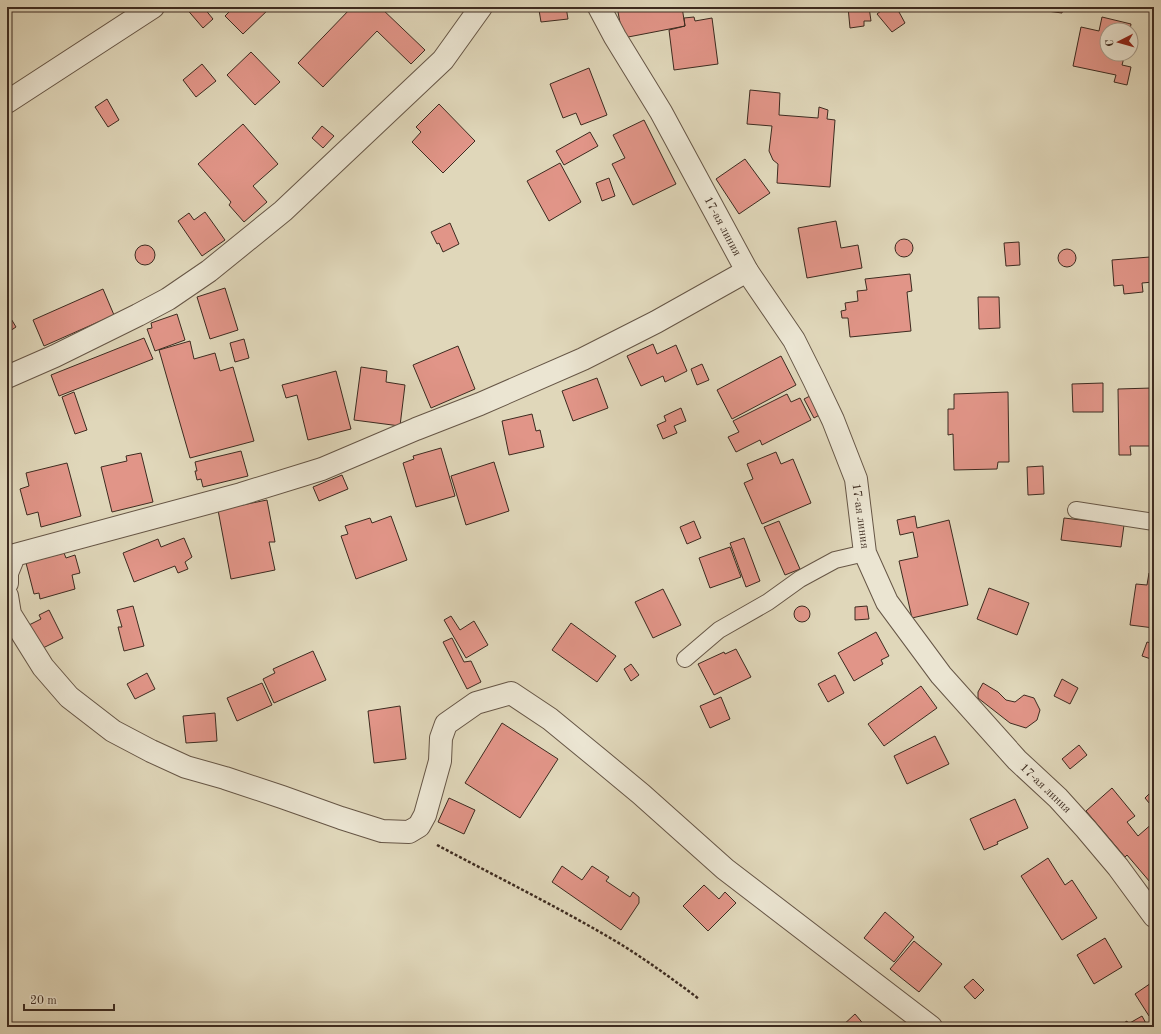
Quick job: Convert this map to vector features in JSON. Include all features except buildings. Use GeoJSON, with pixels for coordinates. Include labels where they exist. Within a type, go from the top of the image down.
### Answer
{"type":"FeatureCollection","features":[{"type":"Feature","properties":{"kind":"street"},"geometry":{"type":"LineString","coordinates":[[7,102],[152,7]]}},
{"type":"Feature","properties":{"kind":"street","name":"17-ая линия"},"geometry":{"type":"LineString","coordinates":[[599,7],[615,37],[661,112],[746,271],[794,340],[814,380],[833,420],[856,479],[865,553],[887,602],[941,675],[1017,760],[1058,798],[1086,829],[1118,867],[1154,916]]}},
{"type":"Feature","properties":{"kind":"street"},"geometry":{"type":"LineString","coordinates":[[7,377],[55,356],[138,315],[168,299],[209,271],[283,211],[443,60],[477,9]]}},
{"type":"Feature","properties":{"kind":"street"},"geometry":{"type":"LineString","coordinates":[[7,583],[11,557],[42,547],[241,494],[322,469],[416,429],[480,404],[583,359],[656,322],[746,271]]}},
{"type":"Feature","properties":{"kind":"street"},"geometry":{"type":"LineString","coordinates":[[7,596],[10,614],[43,667],[70,697],[113,731],[186,767],[247,785],[341,818],[382,830],[409,832],[419,826],[424,815],[440,761],[441,738],[446,724],[476,703],[511,693],[550,719],[600,760],[641,794],[725,870],[931,1027]]}},
{"type":"Feature","properties":{"kind":"lane"},"geometry":{"type":"LineString","coordinates":[[1076,510],[1154,522]]}},
{"type":"Feature","properties":{"kind":"lane"},"geometry":{"type":"LineString","coordinates":[[685,659],[719,630],[768,602],[800,579],[835,560],[865,553]]}},
{"type":"Feature","properties":{"kind":"path"},"geometry":{"type":"LineString","coordinates":[[409,832],[514,886],[622,945],[699,999]]}}]}
